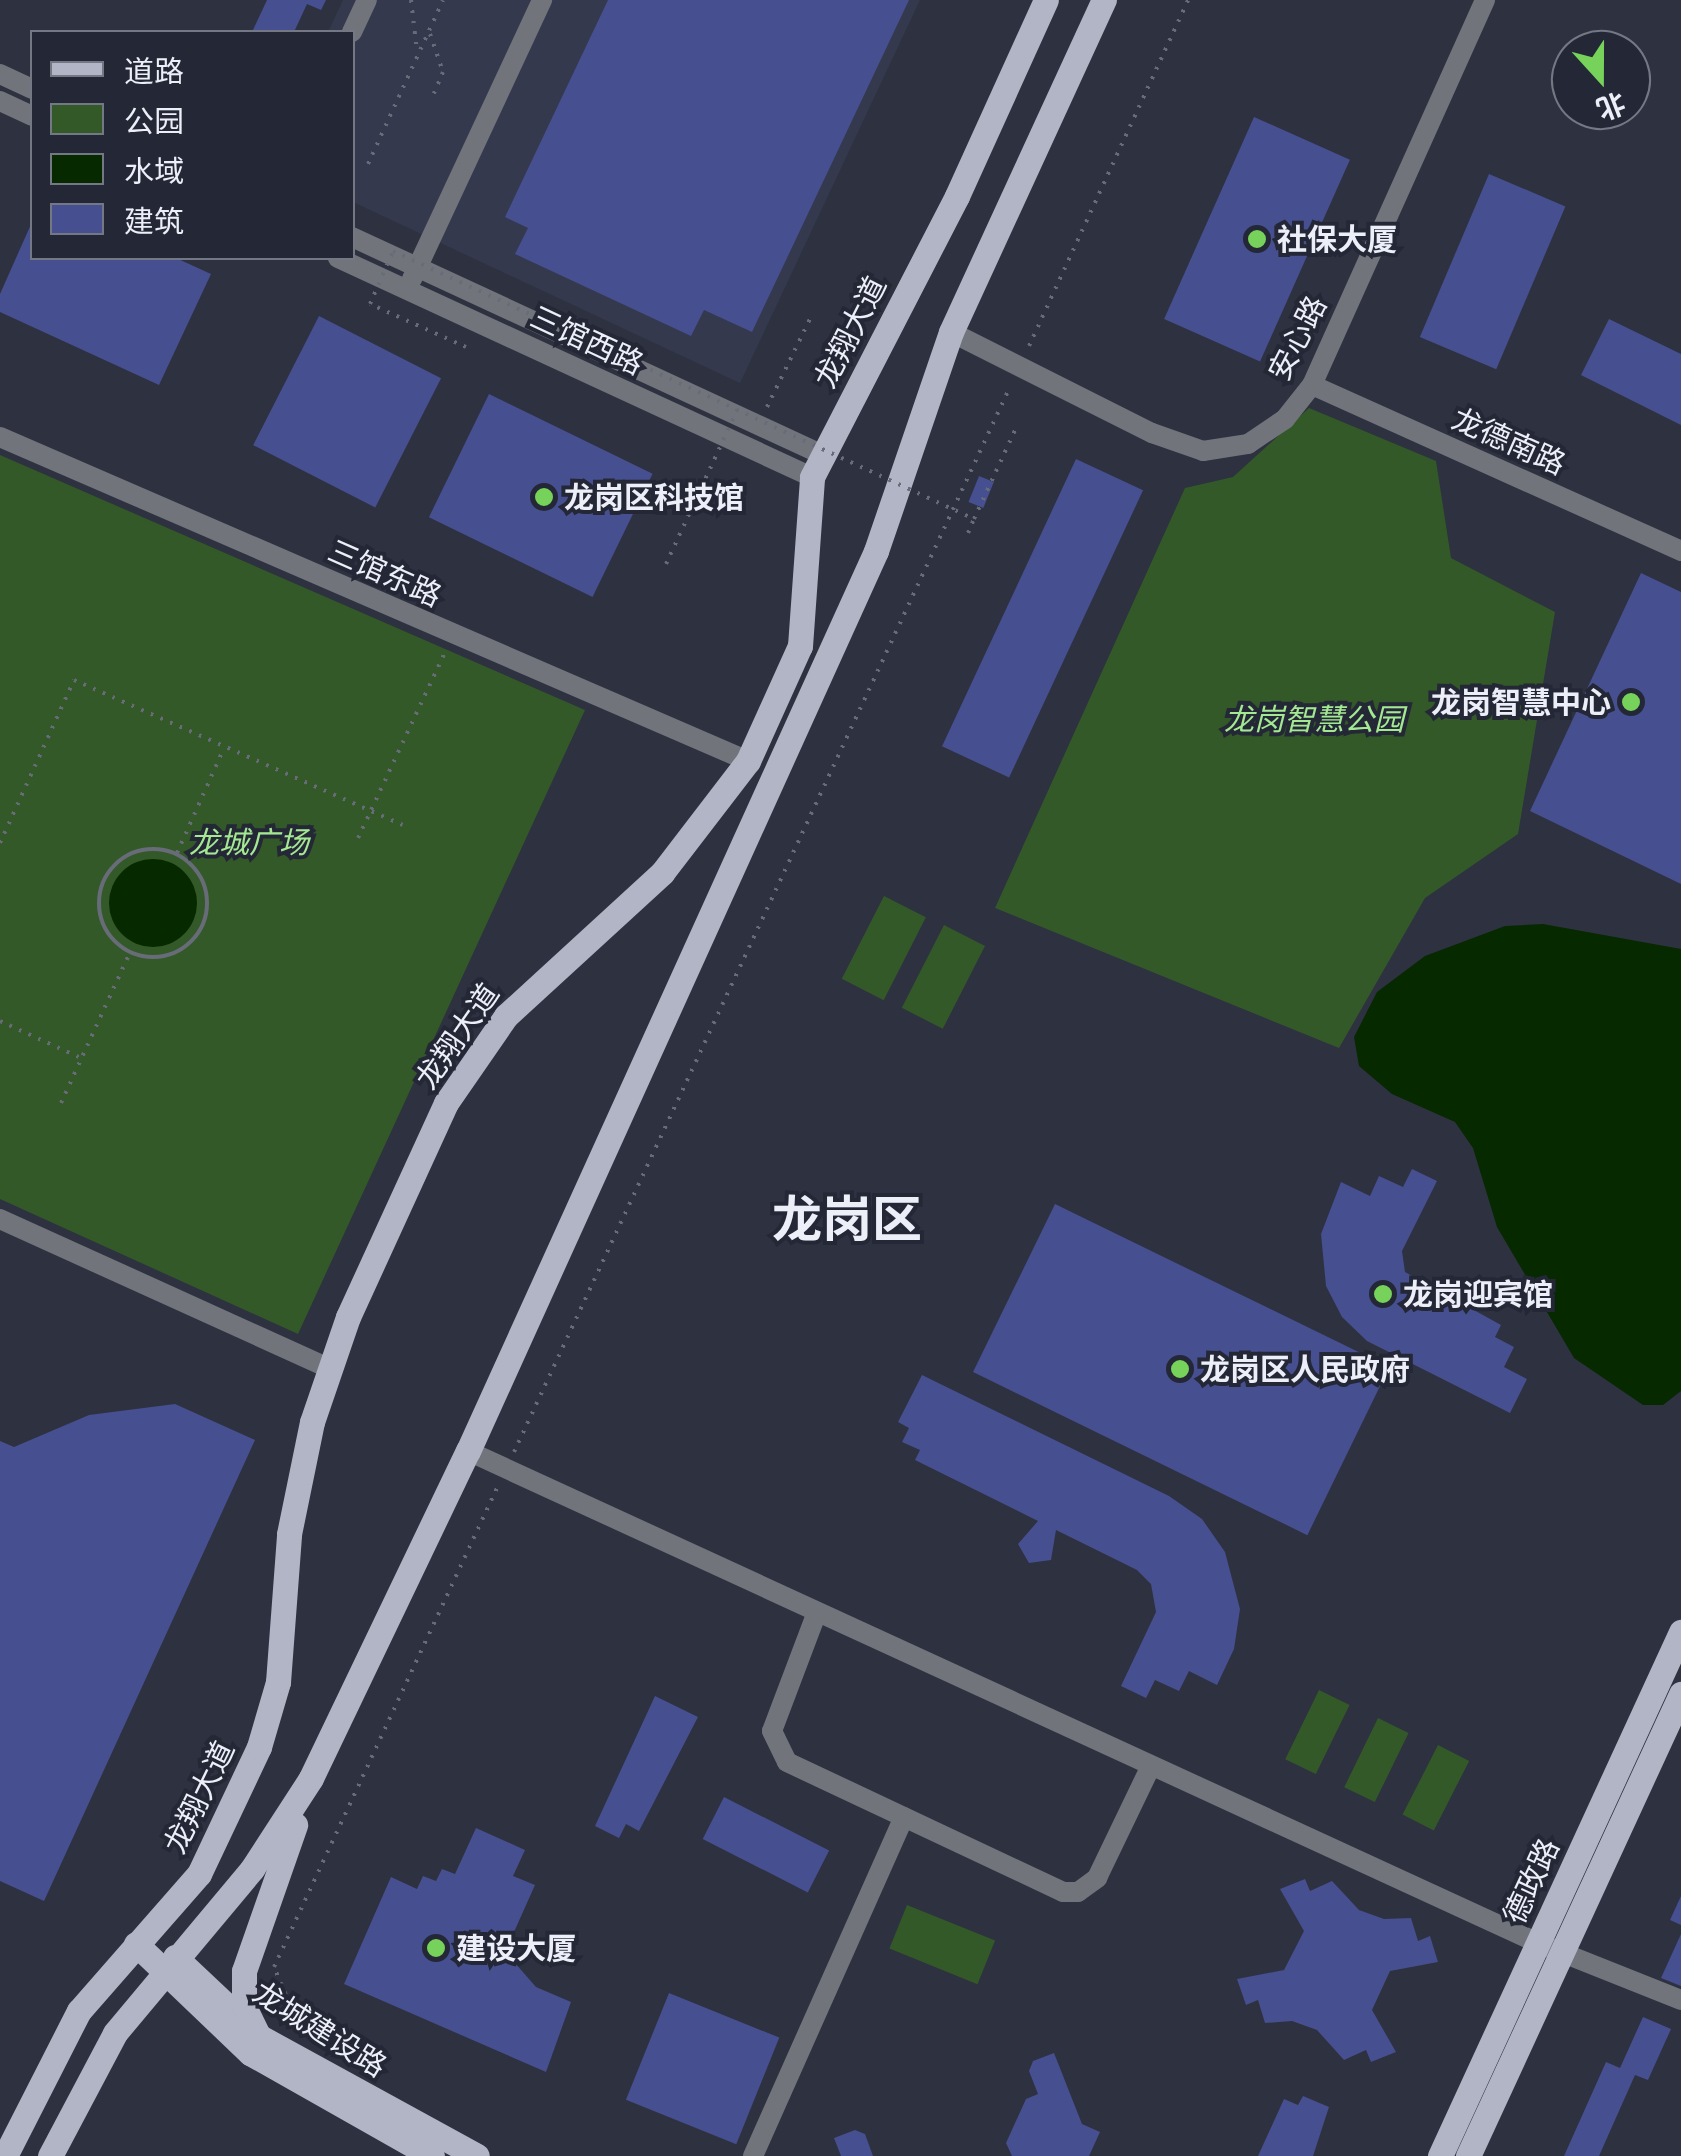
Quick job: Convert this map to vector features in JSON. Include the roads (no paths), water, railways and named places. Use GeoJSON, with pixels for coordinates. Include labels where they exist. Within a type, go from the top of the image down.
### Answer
{"type":"FeatureCollection","features":[{"type":"Feature","properties":{"kind":"main road","name":"龙翔大道"},"geometry":{"type":"LineString","coordinates":[[5,2156],[80,2011],[143,1937],[180,1902],[207,1859],[272,1716],[289,1534],[329,1368],[464,1072],[530,990],[686,846],[748,761],[800,646],[817,466],[958,196],[1046,0]]}},
{"type":"Feature","properties":{"kind":"main road"},"geometry":{"type":"LineString","coordinates":[[260,2037],[244,2006],[244,1971],[311,1778],[468,1452],[876,551],[951,332],[1104,0]]}},
{"type":"Feature","properties":{"kind":"main road","name":"德政路"},"geometry":{"type":"LineString","coordinates":[[1468,2156],[1681,1632]]}},
{"type":"Feature","properties":{"kind":"main road","name":"德政路"},"geometry":{"type":"LineString","coordinates":[[1440,2156],[1681,1694]]}},
{"type":"Feature","properties":{"kind":"main road"},"geometry":{"type":"LineString","coordinates":[[50,2156],[114,2033],[252,1869],[311,1778]]}},
{"type":"Feature","properties":{"kind":"main road","name":"龙城建设路"},"geometry":{"type":"LineString","coordinates":[[143,1937],[250,2053],[432,2156]]}},
{"type":"Feature","properties":{"kind":"main road","name":"龙城建设路"},"geometry":{"type":"LineString","coordinates":[[169,1965],[260,2037],[477,2156]]}},
{"type":"Feature","properties":{"kind":"street"},"geometry":{"type":"LineString","coordinates":[[353,30],[367,0]]}},
{"type":"Feature","properties":{"kind":"street"},"geometry":{"type":"LineString","coordinates":[[406,290],[542,0]]}},
{"type":"Feature","properties":{"kind":"street","name":"安心路"},"geometry":{"type":"LineString","coordinates":[[951,332],[1152,433],[1202,451],[1248,444],[1285,419],[1312,386],[1484,0]]}},
{"type":"Feature","properties":{"kind":"street"},"geometry":{"type":"LineString","coordinates":[[0,74],[30,88]]}},
{"type":"Feature","properties":{"kind":"street"},"geometry":{"type":"LineString","coordinates":[[0,101],[30,115]]}},
{"type":"Feature","properties":{"kind":"street","name":"三馆西路"},"geometry":{"type":"LineString","coordinates":[[355,239],[817,466]]}},
{"type":"Feature","properties":{"kind":"street","name":"三馆西路"},"geometry":{"type":"LineString","coordinates":[[342,260],[817,466]]}},
{"type":"Feature","properties":{"kind":"street","name":"龙德南路"},"geometry":{"type":"LineString","coordinates":[[1312,386],[1681,550]]}},
{"type":"Feature","properties":{"kind":"street","name":"三馆东路"},"geometry":{"type":"LineString","coordinates":[[0,437],[748,761]]}},
{"type":"Feature","properties":{"kind":"street"},"geometry":{"type":"LineString","coordinates":[[0,1218],[329,1368]]}},
{"type":"Feature","properties":{"kind":"street"},"geometry":{"type":"LineString","coordinates":[[468,1452],[1550,1947],[1681,2000]]}},
{"type":"Feature","properties":{"kind":"street"},"geometry":{"type":"LineString","coordinates":[[817,1612],[775,1715],[774,1744],[795,1768],[1062,1892],[1078,1892],[1097,1878],[1152,1766]]}},
{"type":"Feature","properties":{"kind":"street"},"geometry":{"type":"LineString","coordinates":[[753,2156],[904,1817]]}},
{"type":"Feature","properties":{"kind":"water"},"geometry":{"type":"Polygon","coordinates":[[[153,859],[170,862],[184,872],[194,886],[194,920],[184,934],[170,944],[153,947],[136,944],[122,934],[112,920],[109,903],[112,886],[122,872],[136,862],[153,859]]]}},
{"type":"Feature","properties":{"kind":"water"},"geometry":{"type":"Polygon","coordinates":[[[1543,924],[1681,949],[1681,1391],[1663,1405],[1643,1405],[1574,1358],[1497,1227],[1473,1148],[1455,1122],[1392,1094],[1359,1066],[1354,1037],[1377,992],[1425,956],[1505,926],[1543,924]]]}},
{"type":"Feature","properties":{"kind":"place","name":"社保大厦"},"geometry":{"type":"Point","coordinates":[1257,239]}},
{"type":"Feature","properties":{"kind":"place","name":"龙岗区科技馆"},"geometry":{"type":"Point","coordinates":[544,497]}},
{"type":"Feature","properties":{"kind":"place","name":"龙岗智慧中心"},"geometry":{"type":"Point","coordinates":[1631,702]}},
{"type":"Feature","properties":{"kind":"place","name":"龙岗迎宾馆"},"geometry":{"type":"Point","coordinates":[1383,1294]}},
{"type":"Feature","properties":{"kind":"place","name":"龙岗区人民政府"},"geometry":{"type":"Point","coordinates":[1180,1369]}},
{"type":"Feature","properties":{"kind":"place","name":"建设大厦"},"geometry":{"type":"Point","coordinates":[436,1948]}},
{"type":"Feature","properties":{"kind":"district","name":"龙岗区"},"geometry":{"type":"Point","coordinates":[847,1220]}},
{"type":"Feature","properties":{"kind":"park label","name":"龙岗智慧公园"},"geometry":{"type":"Point","coordinates":[1314,719]}},
{"type":"Feature","properties":{"kind":"park label","name":"龙城广场"},"geometry":{"type":"Point","coordinates":[249,842]}}]}
